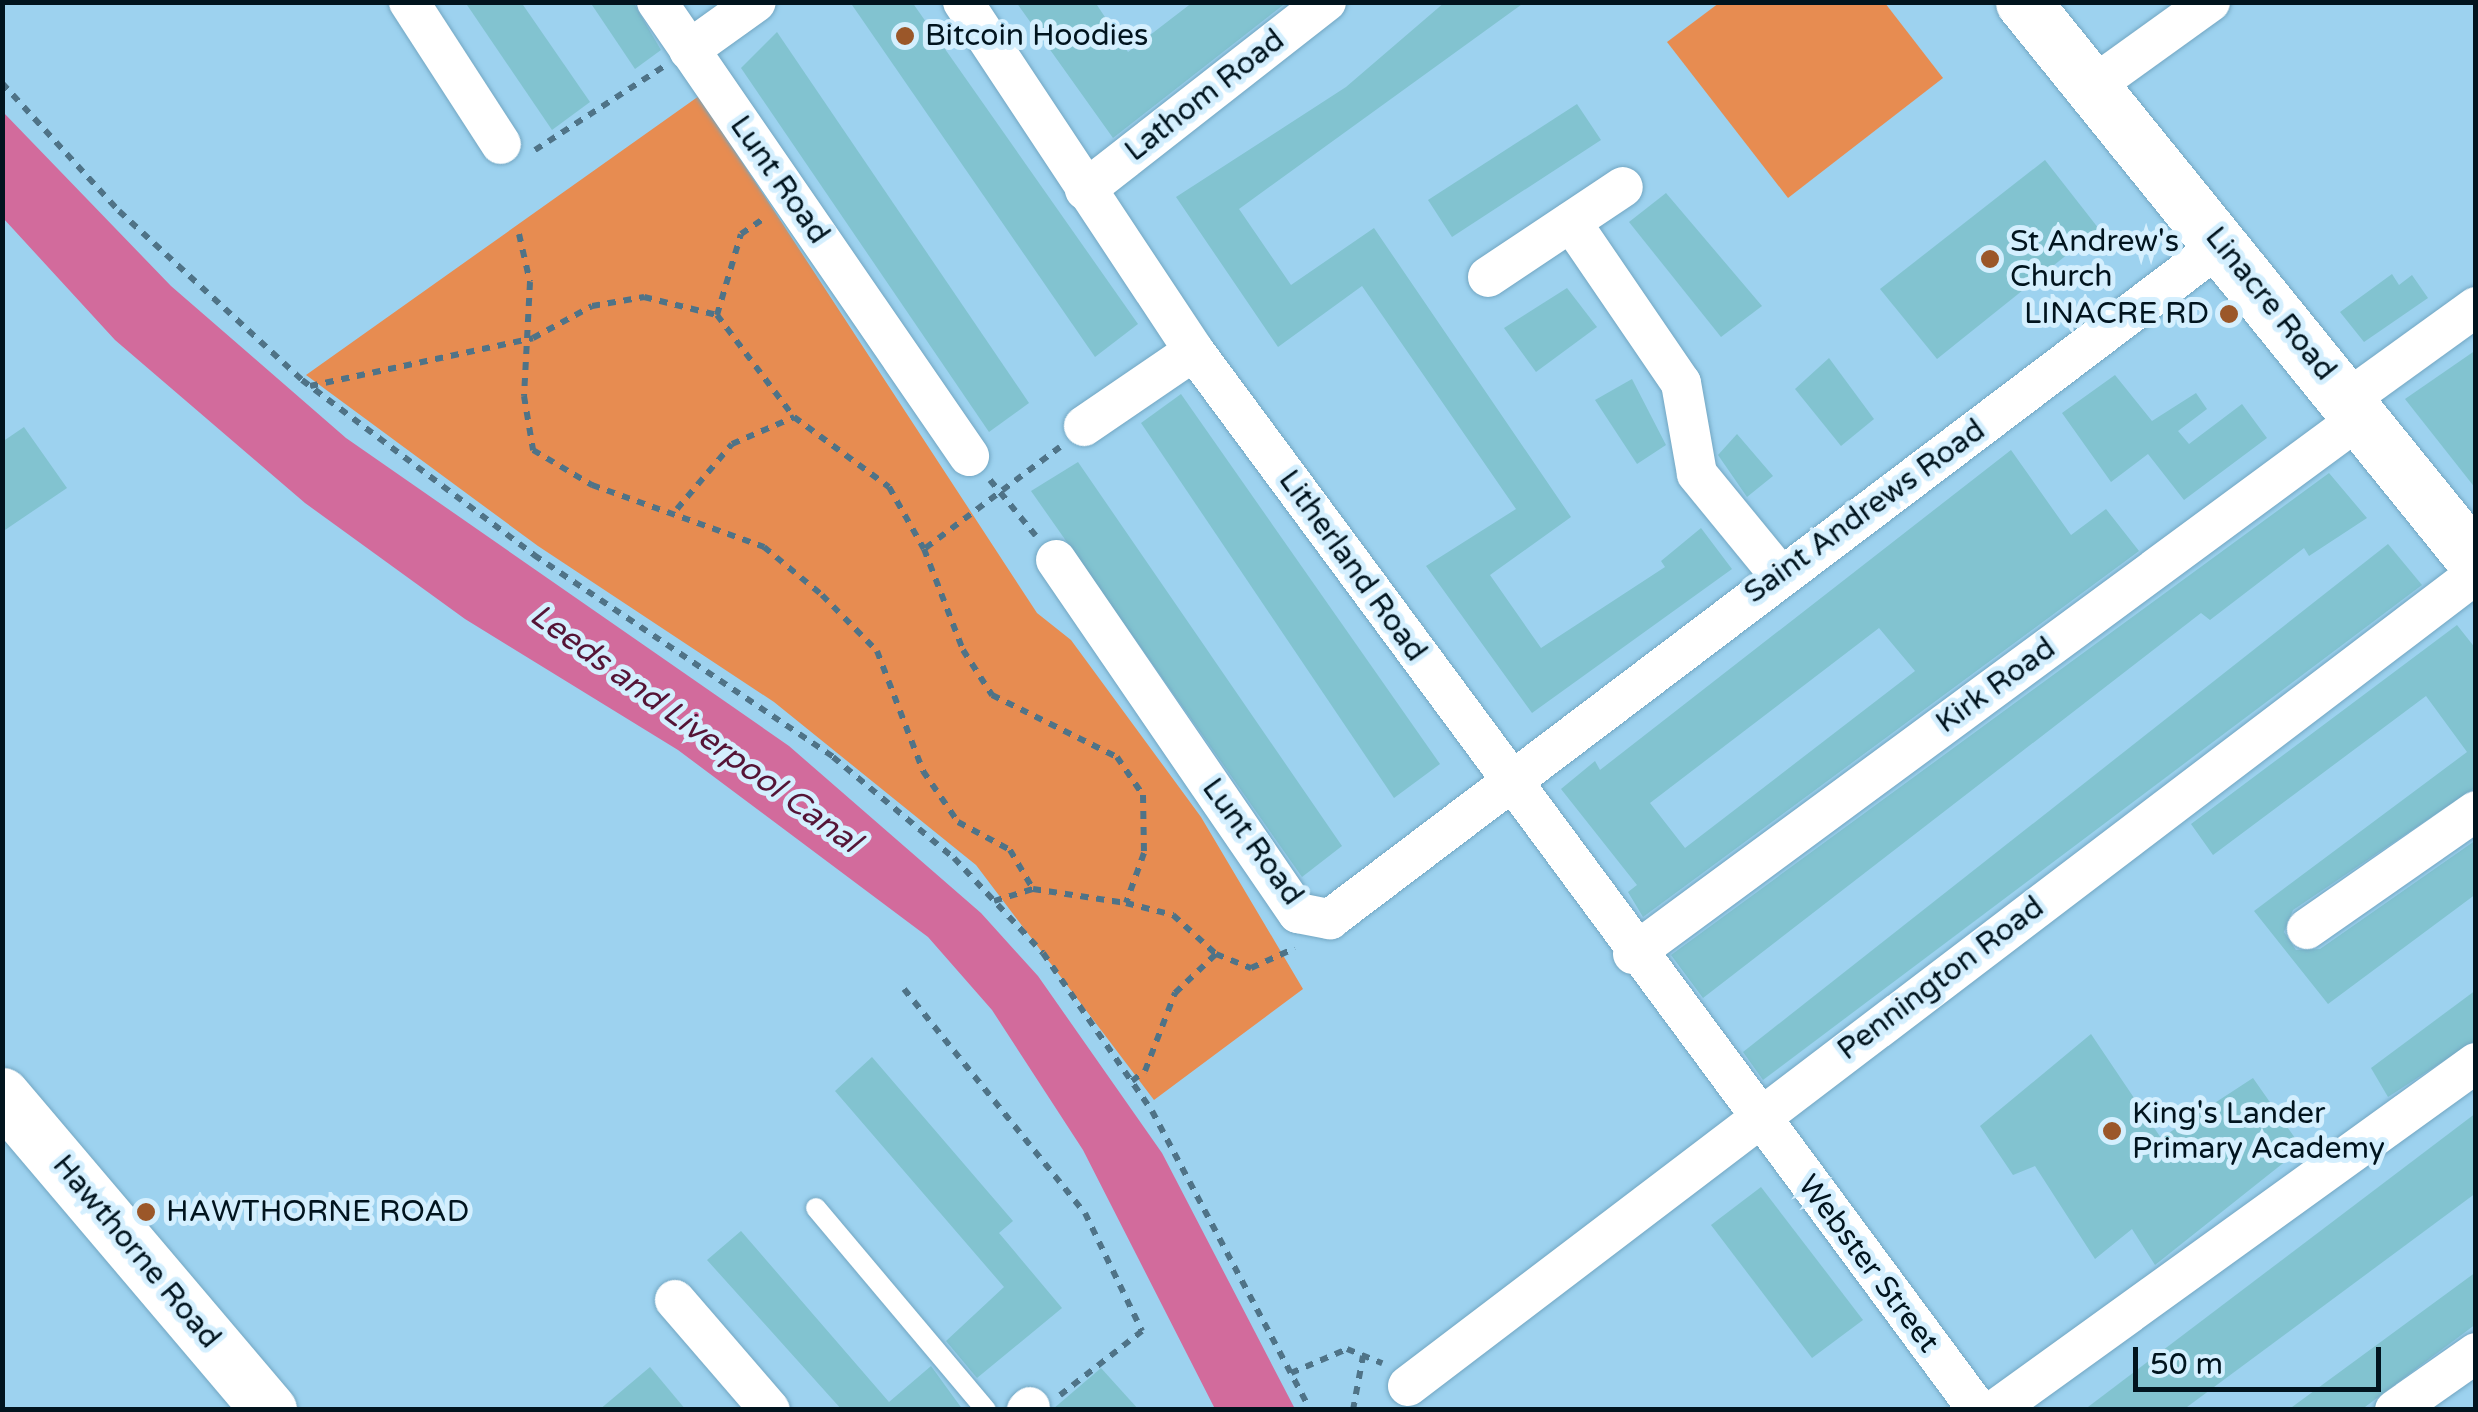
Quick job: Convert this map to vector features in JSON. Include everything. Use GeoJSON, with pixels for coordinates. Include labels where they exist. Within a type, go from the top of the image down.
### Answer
{"type":"FeatureCollection","features":[{"type":"Feature","properties":{"kind":"main road","name":"Linacre Road"},"geometry":{"type":"LineString","coordinates":[[2023,2],[2353,409],[2470,546]]}},
{"type":"Feature","properties":{"kind":"main road","name":"Hawthorne Road"},"geometry":{"type":"LineString","coordinates":[[3,1097],[269,1410]]}},
{"type":"Feature","properties":{"kind":"street"},"geometry":{"type":"LineString","coordinates":[[409,2],[501,144]]}},
{"type":"Feature","properties":{"kind":"street","name":"Lunt Road"},"geometry":{"type":"LineString","coordinates":[[657,2],[969,456]]}},
{"type":"Feature","properties":{"kind":"street"},"geometry":{"type":"LineString","coordinates":[[689,50],[756,2]]}},
{"type":"Feature","properties":{"kind":"street","name":"Litherland Road"},"geometry":{"type":"LineString","coordinates":[[963,2],[1194,351],[1510,779],[1633,954],[1758,1118]]}},
{"type":"Feature","properties":{"kind":"street","name":"Lathom Road"},"geometry":{"type":"LineString","coordinates":[[1084,190],[1326,2]]}},
{"type":"Feature","properties":{"kind":"street"},"geometry":{"type":"LineString","coordinates":[[2094,86],[2210,2]]}},
{"type":"Feature","properties":{"kind":"street"},"geometry":{"type":"LineString","coordinates":[[1488,277],[1623,187]]}},
{"type":"Feature","properties":{"kind":"street"},"geometry":{"type":"LineString","coordinates":[[1570,222],[1681,382],[1697,474],[1778,574]]}},
{"type":"Feature","properties":{"kind":"street","name":"Saint Andrews Road"},"geometry":{"type":"LineString","coordinates":[[1510,779],[2221,245]]}},
{"type":"Feature","properties":{"kind":"street","name":"Kirk Road"},"geometry":{"type":"LineString","coordinates":[[1633,954],[2353,409],[2476,307]]}},
{"type":"Feature","properties":{"kind":"street"},"geometry":{"type":"LineString","coordinates":[[1084,426],[1194,351]]}},
{"type":"Feature","properties":{"kind":"street","name":"Pennington Road"},"geometry":{"type":"LineString","coordinates":[[1408,1386],[1758,1118],[2470,546]]}},
{"type":"Feature","properties":{"kind":"street","name":"Lunt Road"},"geometry":{"type":"LineString","coordinates":[[1056,560],[1298,913],[1330,919],[1510,779]]}},
{"type":"Feature","properties":{"kind":"street"},"geometry":{"type":"LineString","coordinates":[[2307,930],[2476,811]]}},
{"type":"Feature","properties":{"kind":"street"},"geometry":{"type":"LineString","coordinates":[[1995,1410],[2476,1063]]}},
{"type":"Feature","properties":{"kind":"street","name":"Webster Street"},"geometry":{"type":"LineString","coordinates":[[1758,1118],[1978,1410]]}},
{"type":"Feature","properties":{"kind":"street"},"geometry":{"type":"LineString","coordinates":[[675,1300],[770,1410]]}},
{"type":"Feature","properties":{"kind":"street"},"geometry":{"type":"LineString","coordinates":[[2395,1410],[2476,1353]]}},
{"type":"Feature","properties":{"kind":"lane"},"geometry":{"type":"LineString","coordinates":[[816,1208],[986,1410]]}},
{"type":"Feature","properties":{"kind":"path"},"geometry":{"type":"LineString","coordinates":[[501,144],[516,163],[689,50]]}},
{"type":"Feature","properties":{"kind":"path"},"geometry":{"type":"LineString","coordinates":[[2,83],[119,211],[310,386],[534,555],[833,757],[994,901],[1043,953],[1132,1081],[1310,1410]]}},
{"type":"Feature","properties":{"kind":"path"},"geometry":{"type":"LineString","coordinates":[[717,315],[741,234],[792,199]]}},
{"type":"Feature","properties":{"kind":"path"},"geometry":{"type":"LineString","coordinates":[[519,234],[533,338],[524,396],[533,450],[592,485],[677,509],[764,547],[877,652],[922,771],[958,822],[1010,850],[1034,890]]}},
{"type":"Feature","properties":{"kind":"path"},"geometry":{"type":"LineString","coordinates":[[310,386],[533,338],[592,306],[644,297],[717,315],[794,417],[889,487],[924,549],[963,650],[992,695],[1117,757],[1143,794],[1144,853],[1126,903]]}},
{"type":"Feature","properties":{"kind":"path"},"geometry":{"type":"LineString","coordinates":[[677,509],[732,444],[794,417]]}},
{"type":"Feature","properties":{"kind":"path"},"geometry":{"type":"LineString","coordinates":[[924,549],[1004,498],[1084,426]]}},
{"type":"Feature","properties":{"kind":"path"},"geometry":{"type":"LineString","coordinates":[[969,456],[1056,560]]}},
{"type":"Feature","properties":{"kind":"path"},"geometry":{"type":"LineString","coordinates":[[994,901],[1034,890],[1126,903],[1173,915],[1216,954],[1252,968],[1283,959],[1330,919]]}},
{"type":"Feature","properties":{"kind":"path"},"geometry":{"type":"LineString","coordinates":[[1132,1081],[1145,1071],[1175,993],[1216,954]]}},
{"type":"Feature","properties":{"kind":"path"},"geometry":{"type":"LineString","coordinates":[[904,988],[1085,1214],[1142,1331],[1047,1404],[1029,1408]]}},
{"type":"Feature","properties":{"kind":"path"},"geometry":{"type":"LineString","coordinates":[[1291,1373],[1347,1349],[1396,1369],[1408,1386]]}},
{"type":"Feature","properties":{"kind":"path"},"geometry":{"type":"LineString","coordinates":[[1353,1410],[1362,1356]]}},
{"type":"Feature","properties":{"kind":"shaded area"},"geometry":{"type":"Polygon","coordinates":[[[1719,3],[1885,3],[1943,78],[1788,198],[1667,42],[1719,3]]]}},
{"type":"Feature","properties":{"kind":"shaded area"},"geometry":{"type":"Polygon","coordinates":[[[699,96],[1037,613],[1071,640],[1201,817],[1303,989],[1154,1100],[976,865],[774,702],[538,546],[306,375],[699,96]]]}},
{"type":"Feature","properties":{"kind":"water","name":"Leeds and Liverpool Canal"},"geometry":{"type":"Polygon","coordinates":[[[3,112],[171,286],[346,438],[789,746],[981,913],[1038,976],[1162,1153],[1295,1409],[1215,1409],[1083,1150],[992,1010],[928,937],[678,750],[465,619],[305,503],[115,340],[3,218],[3,112]]]}},
{"type":"Feature","properties":{"kind":"building"},"geometry":{"type":"Polygon","coordinates":[[[465,2],[521,2],[590,102],[552,130],[465,2]]]}},
{"type":"Feature","properties":{"kind":"building"},"geometry":{"type":"Polygon","coordinates":[[[590,2],[633,2],[661,50],[635,69],[590,2]]]}},
{"type":"Feature","properties":{"kind":"building"},"geometry":{"type":"Polygon","coordinates":[[[850,2],[912,2],[1138,324],[1095,357],[850,2]]]}},
{"type":"Feature","properties":{"kind":"building"},"geometry":{"type":"Polygon","coordinates":[[[1016,2],[1095,2],[1128,52],[1193,2],[1287,2],[1113,138],[1016,2]]]}},
{"type":"Feature","properties":{"kind":"building"},"geometry":{"type":"Polygon","coordinates":[[[1445,2],[1525,2],[1239,209],[1291,285],[1374,228],[1571,517],[1490,575],[1541,648],[1665,567],[1661,561],[1701,528],[1732,569],[1532,713],[1426,566],[1516,509],[1362,286],[1278,347],[1176,197],[1346,87],[1445,2]]]}},
{"type":"Feature","properties":{"kind":"building"},"geometry":{"type":"Polygon","coordinates":[[[777,32],[1029,403],[989,432],[741,68],[777,32]]]}},
{"type":"Feature","properties":{"kind":"building"},"geometry":{"type":"Polygon","coordinates":[[[1577,104],[1601,140],[1452,237],[1428,200],[1577,104]]]}},
{"type":"Feature","properties":{"kind":"building","name":"St Andrew's Church"},"geometry":{"type":"Polygon","coordinates":[[[2045,160],[2099,229],[1937,359],[1880,289],[2045,160]]]}},
{"type":"Feature","properties":{"kind":"building"},"geometry":{"type":"Polygon","coordinates":[[[1666,193],[1762,306],[1721,337],[1629,222],[1666,193]]]}},
{"type":"Feature","properties":{"kind":"building"},"geometry":{"type":"Polygon","coordinates":[[[2392,274],[2399,285],[2412,275],[2428,298],[2364,342],[2340,312],[2392,274]]]}},
{"type":"Feature","properties":{"kind":"building"},"geometry":{"type":"Polygon","coordinates":[[[1567,288],[1597,327],[1536,372],[1504,328],[1567,288]]]}},
{"type":"Feature","properties":{"kind":"building"},"geometry":{"type":"Polygon","coordinates":[[[2476,350],[2476,489],[2405,399],[2476,350]]]}},
{"type":"Feature","properties":{"kind":"building"},"geometry":{"type":"Polygon","coordinates":[[[1829,358],[1874,419],[1841,446],[1795,389],[1829,358]]]}},
{"type":"Feature","properties":{"kind":"building"},"geometry":{"type":"Polygon","coordinates":[[[2115,375],[2152,421],[2196,393],[2207,409],[2178,431],[2189,444],[2242,404],[2267,438],[2184,500],[2148,454],[2111,482],[2062,413],[2115,375]]]}},
{"type":"Feature","properties":{"kind":"building"},"geometry":{"type":"Polygon","coordinates":[[[1632,379],[1666,445],[1637,464],[1595,400],[1632,379]]]}},
{"type":"Feature","properties":{"kind":"building"},"geometry":{"type":"Polygon","coordinates":[[[1181,394],[1440,764],[1394,798],[1141,423],[1181,394]]]}},
{"type":"Feature","properties":{"kind":"building"},"geometry":{"type":"Polygon","coordinates":[[[24,427],[67,488],[2,532],[2,442],[24,427]]]}},
{"type":"Feature","properties":{"kind":"building"},"geometry":{"type":"Polygon","coordinates":[[[1737,434],[1773,476],[1747,497],[1718,455],[1737,434]]]}},
{"type":"Feature","properties":{"kind":"building"},"geometry":{"type":"Polygon","coordinates":[[[2011,450],[2071,535],[2106,509],[2139,551],[1643,917],[1628,892],[1637,885],[1561,789],[1595,761],[1600,770],[2011,450]],[[1879,628],[1650,803],[1685,848],[1915,671],[1879,628]]]}},
{"type":"Feature","properties":{"kind":"building"},"geometry":{"type":"Polygon","coordinates":[[[1078,462],[1342,846],[1302,877],[1031,491],[1078,462]]]}},
{"type":"Feature","properties":{"kind":"building"},"geometry":{"type":"Polygon","coordinates":[[[2329,473],[2367,518],[2309,556],[2304,548],[2210,620],[2201,613],[1703,998],[1671,955],[2329,473]]]}},
{"type":"Feature","properties":{"kind":"building"},"geometry":{"type":"Polygon","coordinates":[[[2388,544],[2422,585],[1763,1080],[1743,1052],[2388,544]]]}},
{"type":"Feature","properties":{"kind":"building"},"geometry":{"type":"Polygon","coordinates":[[[2457,625],[2476,649],[2476,787],[2293,910],[2284,932],[2296,950],[2320,949],[2476,840],[2476,894],[2328,1004],[2254,911],[2467,752],[2426,696],[2213,855],[2191,824],[2457,625]]]}},
{"type":"Feature","properties":{"kind":"building"},"geometry":{"type":"Polygon","coordinates":[[[2476,990],[2476,1040],[2388,1097],[2371,1068],[2476,990]]]}},
{"type":"Feature","properties":{"kind":"building"},"geometry":{"type":"Polygon","coordinates":[[[2091,1034],[2161,1138],[2253,1078],[2302,1148],[2155,1265],[2132,1229],[2095,1259],[2035,1166],[2013,1175],[1980,1126],[2091,1034]]]}},
{"type":"Feature","properties":{"kind":"building"},"geometry":{"type":"Polygon","coordinates":[[[872,1057],[1013,1221],[999,1233],[1062,1308],[977,1378],[946,1341],[1004,1287],[835,1091],[872,1057]]]}},
{"type":"Feature","properties":{"kind":"building"},"geometry":{"type":"Polygon","coordinates":[[[2476,1113],[2476,1193],[2183,1410],[2084,1410],[2476,1113]]]}},
{"type":"Feature","properties":{"kind":"building"},"geometry":{"type":"Polygon","coordinates":[[[1761,1187],[1863,1320],[1812,1358],[1711,1225],[1761,1187]]]}},
{"type":"Feature","properties":{"kind":"building"},"geometry":{"type":"Polygon","coordinates":[[[741,1231],[889,1402],[931,1366],[963,1410],[842,1410],[707,1260],[741,1231]]]}},
{"type":"Feature","properties":{"kind":"building"},"geometry":{"type":"Polygon","coordinates":[[[2476,1272],[2476,1324],[2361,1410],[2288,1410],[2476,1272]]]}},
{"type":"Feature","properties":{"kind":"building"},"geometry":{"type":"Polygon","coordinates":[[[650,1367],[686,1410],[599,1410],[650,1367]]]}},
{"type":"Feature","properties":{"kind":"building"},"geometry":{"type":"Polygon","coordinates":[[[1101,1368],[1139,1410],[1053,1410],[1053,1409],[1101,1368]]]}},
{"type":"Feature","properties":{"kind":"place","name":"Bitcoin Hoodies"},"geometry":{"type":"Point","coordinates":[905,36]}},
{"type":"Feature","properties":{"kind":"place","name":"St Andrew's Church"},"geometry":{"type":"Point","coordinates":[1990,259]}},
{"type":"Feature","properties":{"kind":"place","name":"LINACRE RD"},"geometry":{"type":"Point","coordinates":[2229,314]}},
{"type":"Feature","properties":{"kind":"place","name":"King's Lander Primary Academy"},"geometry":{"type":"Point","coordinates":[2112,1131]}},
{"type":"Feature","properties":{"kind":"place","name":"HAWTHORNE ROAD"},"geometry":{"type":"Point","coordinates":[146,1212]}}]}
